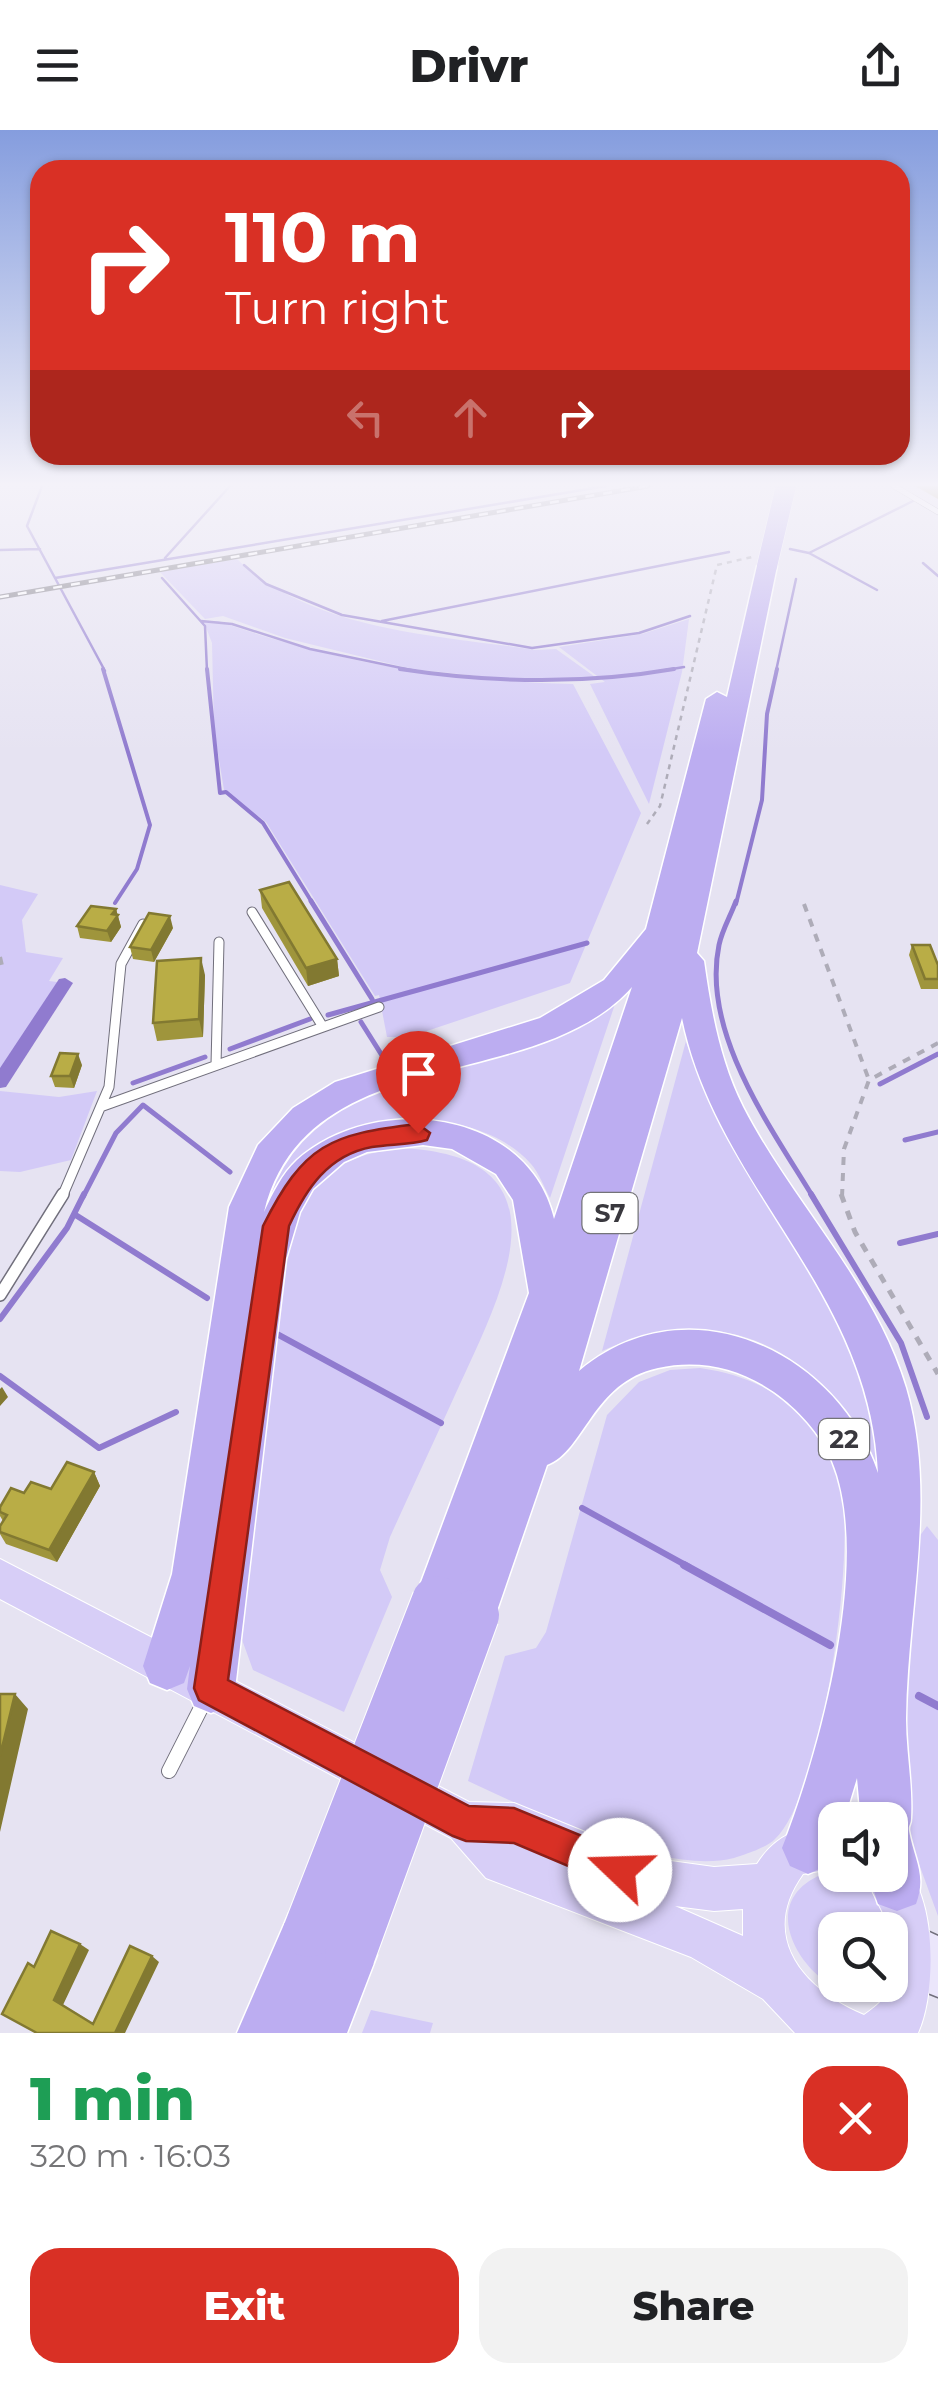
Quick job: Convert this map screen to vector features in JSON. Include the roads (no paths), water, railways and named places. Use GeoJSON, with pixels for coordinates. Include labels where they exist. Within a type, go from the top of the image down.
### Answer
{"type":"FeatureCollection","features":[{"type":"Feature","properties":{"kind":"highway","name":"S7"},"geometry":{"type":"LineString","coordinates":[[456,1608],[519,1485],[608,1220],[753,575]]}},
{"type":"Feature","properties":{"kind":"highway","name":"S7"},"geometry":{"type":"LineString","coordinates":[[266,2033],[328,1944],[456,1608],[546,1300],[645,994],[675,929]]}},
{"type":"Feature","properties":{"kind":"highway"},"geometry":{"type":"LineString","coordinates":[[167,1666],[194,1574],[247,1207],[256,1174],[270,1151],[308,1111],[338,1093],[520,1038],[568,1018],[622,980],[675,929]]}},
{"type":"Feature","properties":{"kind":"highway"},"geometry":{"type":"LineString","coordinates":[[675,929],[700,1038],[726,1105],[847,1299],[890,1403],[901,1483],[882,1724],[885,1802]]}},
{"type":"Feature","properties":{"kind":"highway"},"geometry":{"type":"LineString","coordinates":[[210,1688],[268,1259],[284,1206],[311,1167],[336,1150],[392,1134],[446,1136],[486,1150],[514,1172],[526,1189],[538,1228],[546,1300]]}},
{"type":"Feature","properties":{"kind":"highway","name":"22"},"geometry":{"type":"LineString","coordinates":[[519,1485],[583,1394],[612,1368],[676,1346],[703,1346],[754,1357],[806,1390],[833,1421],[850,1449],[863,1492],[864,1595],[845,1740],[832,1802]]}},
{"type":"Feature","properties":{"kind":"highway","name":"S7"},"geometry":{"type":"LineString","coordinates":[[319,2033],[328,1944]]}},
{"type":"Feature","properties":{"kind":"main road"},"geometry":{"type":"LineString","coordinates":[[0,1578],[466,1823],[502,1862],[705,1940],[779,1982],[814,2017],[849,2033]]}},
{"type":"Feature","properties":{"kind":"main road"},"geometry":{"type":"LineString","coordinates":[[466,1823],[514,1826],[648,1880],[714,1888],[769,1885],[763,1930],[779,1982]]}},
{"type":"Feature","properties":{"kind":"main road","name":"22"},"geometry":{"type":"LineString","coordinates":[[769,1885],[779,1868],[818,1849]]}},
{"type":"Feature","properties":{"kind":"main road"},"geometry":{"type":"LineString","coordinates":[[880,2033],[902,2019],[912,2005],[930,1963],[902,1892]]}},
{"type":"Feature","properties":{"kind":"lane"},"geometry":{"type":"LineString","coordinates":[[252,912],[323,1027]]}},
{"type":"Feature","properties":{"kind":"lane"},"geometry":{"type":"LineString","coordinates":[[0,1294],[75,1178],[103,1106],[109,1087],[121,964],[143,924]]}},
{"type":"Feature","properties":{"kind":"lane"},"geometry":{"type":"LineString","coordinates":[[216,1065],[220,942]]}},
{"type":"Feature","properties":{"kind":"lane"},"geometry":{"type":"LineString","coordinates":[[103,1106],[379,1007]]}},
{"type":"Feature","properties":{"kind":"lane"},"geometry":{"type":"LineString","coordinates":[[169,1770],[210,1688]]}},
{"type":"Feature","properties":{"kind":"waterway"},"geometry":{"type":"LineString","coordinates":[[53,575],[105,671]]}},
{"type":"Feature","properties":{"kind":"waterway"},"geometry":{"type":"LineString","coordinates":[[55,578],[74,575]]}},
{"type":"Feature","properties":{"kind":"waterway"},"geometry":{"type":"LineString","coordinates":[[255,575],[266,584],[342,615],[532,648],[639,633],[690,616]]}},
{"type":"Feature","properties":{"kind":"waterway"},"geometry":{"type":"LineString","coordinates":[[382,621],[614,575]]}},
{"type":"Feature","properties":{"kind":"waterway"},"geometry":{"type":"LineString","coordinates":[[849,575],[877,590]]}},
{"type":"Feature","properties":{"kind":"waterway"},"geometry":{"type":"LineString","coordinates":[[162,578],[205,626],[207,671]]}},
{"type":"Feature","properties":{"kind":"waterway"},"geometry":{"type":"LineString","coordinates":[[776,671],[796,579]]}},
{"type":"Feature","properties":{"kind":"waterway"},"geometry":{"type":"LineString","coordinates":[[201,621],[232,624],[310,649],[414,671]]}},
{"type":"Feature","properties":{"kind":"waterway"},"geometry":{"type":"LineString","coordinates":[[660,671],[684,667]]}},
{"type":"Feature","properties":{"kind":"waterway"},"geometry":{"type":"LineString","coordinates":[[103,669],[150,825],[137,869],[115,903]]}},
{"type":"Feature","properties":{"kind":"waterway"},"geometry":{"type":"LineString","coordinates":[[207,669],[220,793],[226,792],[263,823],[313,904]]}},
{"type":"Feature","properties":{"kind":"waterway"},"geometry":{"type":"LineString","coordinates":[[400,669],[414,671]]}},
{"type":"Feature","properties":{"kind":"waterway"},"geometry":{"type":"LineString","coordinates":[[414,671],[537,680],[605,678],[674,669]]}},
{"type":"Feature","properties":{"kind":"waterway"},"geometry":{"type":"LineString","coordinates":[[736,904],[762,800],[767,714],[777,669]]}},
{"type":"Feature","properties":{"kind":"waterway"},"geometry":{"type":"LineString","coordinates":[[311,901],[372,999]]}},
{"type":"Feature","properties":{"kind":"waterway"},"geometry":{"type":"LineString","coordinates":[[736,901],[719,945],[716,978],[720,1011],[743,1077],[813,1197]]}},
{"type":"Feature","properties":{"kind":"waterway"},"geometry":{"type":"LineString","coordinates":[[328,1015],[587,943]]}},
{"type":"Feature","properties":{"kind":"waterway"},"geometry":{"type":"LineString","coordinates":[[0,1082],[65,983]]}},
{"type":"Feature","properties":{"kind":"waterway"},"geometry":{"type":"LineString","coordinates":[[230,1049],[310,1019]]}},
{"type":"Feature","properties":{"kind":"waterway"},"geometry":{"type":"LineString","coordinates":[[361,1022],[383,1057]]}},
{"type":"Feature","properties":{"kind":"waterway"},"geometry":{"type":"LineString","coordinates":[[880,1084],[938,1054]]}},
{"type":"Feature","properties":{"kind":"waterway"},"geometry":{"type":"LineString","coordinates":[[133,1083],[205,1057]]}},
{"type":"Feature","properties":{"kind":"waterway"},"geometry":{"type":"LineString","coordinates":[[83,1197],[116,1133],[143,1105],[230,1172]]}},
{"type":"Feature","properties":{"kind":"waterway"},"geometry":{"type":"LineString","coordinates":[[905,1140],[938,1132]]}},
{"type":"Feature","properties":{"kind":"waterway"},"geometry":{"type":"LineString","coordinates":[[74,1214],[84,1194]]}},
{"type":"Feature","properties":{"kind":"waterway"},"geometry":{"type":"LineString","coordinates":[[811,1194],[901,1343],[927,1417]]}},
{"type":"Feature","properties":{"kind":"waterway"},"geometry":{"type":"LineString","coordinates":[[0,1319],[74,1214]]}},
{"type":"Feature","properties":{"kind":"waterway"},"geometry":{"type":"LineString","coordinates":[[74,1214],[207,1298]]}},
{"type":"Feature","properties":{"kind":"waterway"},"geometry":{"type":"LineString","coordinates":[[900,1243],[938,1234]]}},
{"type":"Feature","properties":{"kind":"waterway"},"geometry":{"type":"LineString","coordinates":[[277,1334],[441,1423]]}},
{"type":"Feature","properties":{"kind":"waterway"},"geometry":{"type":"LineString","coordinates":[[0,1376],[99,1448],[176,1412]]}},
{"type":"Feature","properties":{"kind":"waterway"},"geometry":{"type":"LineString","coordinates":[[582,1508],[689,1567]]}},
{"type":"Feature","properties":{"kind":"waterway"},"geometry":{"type":"LineString","coordinates":[[684,1565],[830,1645]]}},
{"type":"Feature","properties":{"kind":"waterway"},"geometry":{"type":"LineString","coordinates":[[919,1696],[938,1706]]}},
{"type":"Feature","properties":{"kind":"railway"},"geometry":{"type":"LineString","coordinates":[[0,597],[130,575]]}}]}
